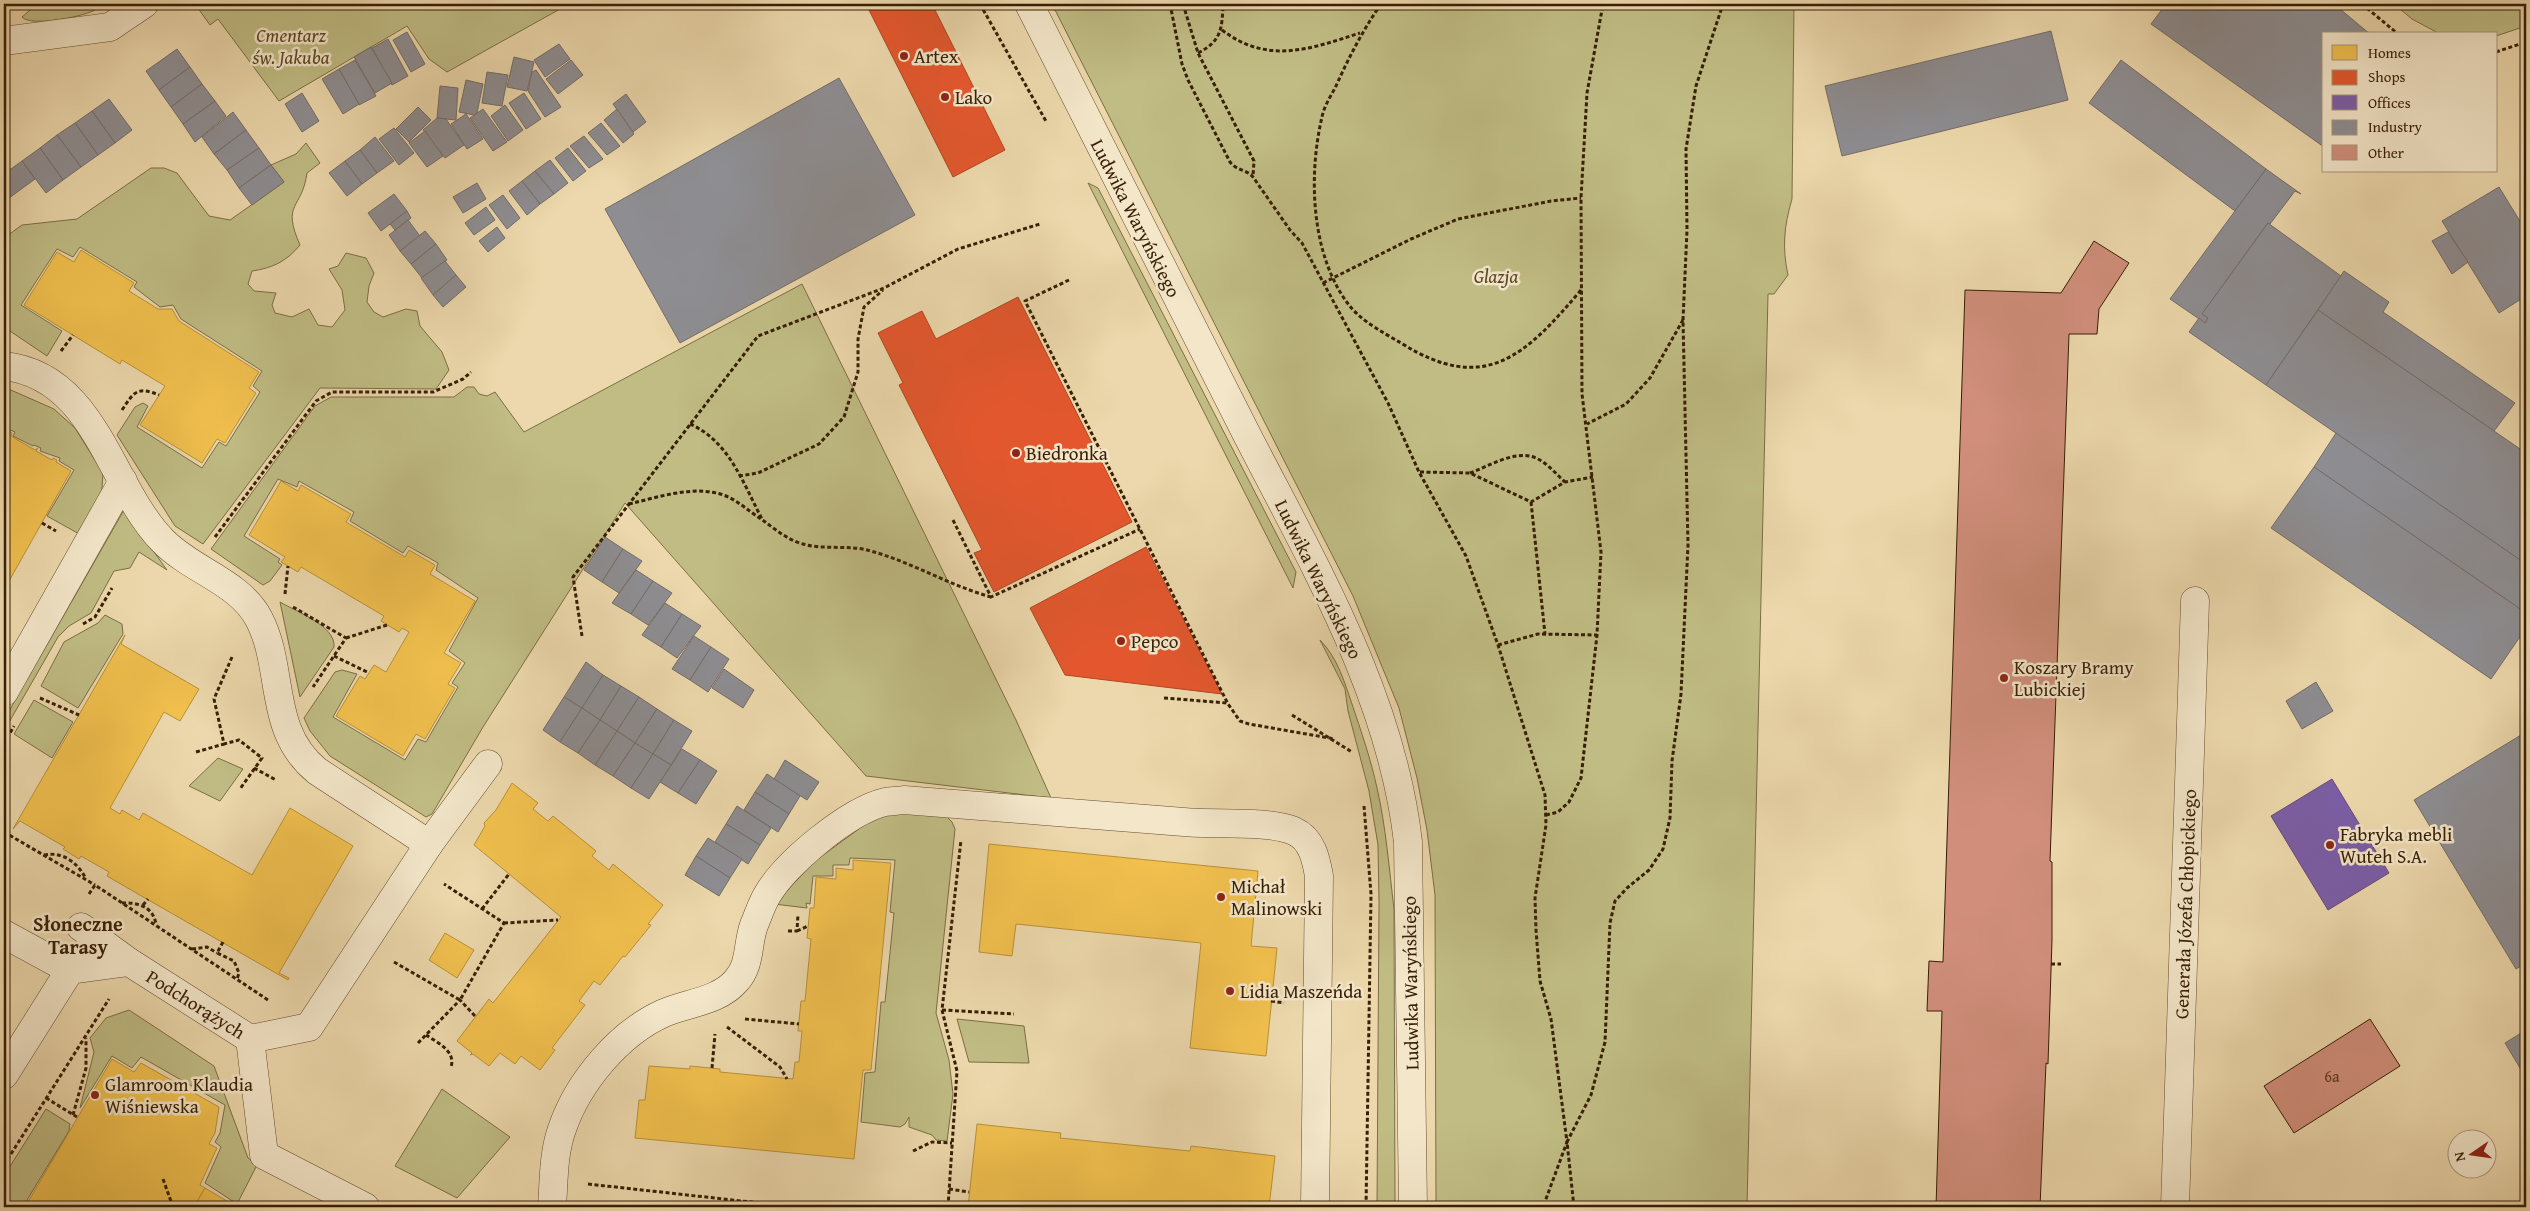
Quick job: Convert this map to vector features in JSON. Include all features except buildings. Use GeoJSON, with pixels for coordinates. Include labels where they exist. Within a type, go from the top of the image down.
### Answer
{"type":"FeatureCollection","features":[{"type":"Feature","properties":{"kind":"street"},"geometry":{"type":"LineString","coordinates":[[4,41],[110,27],[144,4]]}},
{"type":"Feature","properties":{"kind":"street","name":"Ludwika Waryńskiego"},"geometry":{"type":"LineString","coordinates":[[1029,4],[1324,604],[1377,706],[1389,744],[1408,842],[1413,1207]]}},
{"type":"Feature","properties":{"kind":"street"},"geometry":{"type":"LineString","coordinates":[[4,366],[24,371],[50,383],[73,403],[93,427],[119,488],[147,522],[168,546],[236,591],[252,608],[266,637],[285,725],[298,752],[317,772],[429,844]]}},
{"type":"Feature","properties":{"kind":"street"},"geometry":{"type":"LineString","coordinates":[[4,692],[119,488]]}},
{"type":"Feature","properties":{"kind":"street","name":"Generała Józefa Chłopickiego"},"geometry":{"type":"LineString","coordinates":[[2175,1207],[2195,602]]}},
{"type":"Feature","properties":{"kind":"street","name":"Podchorążych"},"geometry":{"type":"LineString","coordinates":[[66,967],[129,962],[250,1039],[309,1027],[429,844],[488,764]]}},
{"type":"Feature","properties":{"kind":"street"},"geometry":{"type":"LineString","coordinates":[[552,1207],[555,1158],[562,1129],[573,1103],[585,1084],[612,1050],[632,1031],[664,1013],[703,1000],[735,983],[745,970],[753,929],[766,897],[788,868],[826,835],[869,808],[886,802],[904,800],[1187,822],[1270,826],[1295,832],[1310,845],[1319,876],[1314,1207]]}},
{"type":"Feature","properties":{"kind":"street"},"geometry":{"type":"LineString","coordinates":[[80,928],[129,962]]}},
{"type":"Feature","properties":{"kind":"street"},"geometry":{"type":"LineString","coordinates":[[4,934],[66,967],[4,1075]]}},
{"type":"Feature","properties":{"kind":"street"},"geometry":{"type":"LineString","coordinates":[[250,1039],[264,1155],[365,1207]]}},
{"type":"Feature","properties":{"kind":"path"},"geometry":{"type":"LineString","coordinates":[[209,9],[216,4]]}},
{"type":"Feature","properties":{"kind":"path"},"geometry":{"type":"LineString","coordinates":[[980,4],[1049,125]]}},
{"type":"Feature","properties":{"kind":"path"},"geometry":{"type":"LineString","coordinates":[[1170,4],[1180,58],[1188,80],[1230,162],[1234,167],[1249,172],[1253,177],[1290,230],[1302,243],[1324,283],[1388,403],[1419,472],[1466,556],[1498,646],[1545,795],[1546,815],[1535,898],[1536,930],[1540,981],[1551,1019],[1574,1207]]}},
{"type":"Feature","properties":{"kind":"path"},"geometry":{"type":"LineString","coordinates":[[1183,4],[1198,53],[1254,161],[1253,177]]}},
{"type":"Feature","properties":{"kind":"path"},"geometry":{"type":"LineString","coordinates":[[1198,53],[1214,42],[1222,30],[1223,4]]}},
{"type":"Feature","properties":{"kind":"path"},"geometry":{"type":"LineString","coordinates":[[1382,4],[1361,32],[1322,116],[1313,188],[1323,256],[1332,278],[1350,307],[1378,329],[1413,351],[1453,367],[1476,368],[1503,362],[1531,343],[1557,319],[1582,290]]}},
{"type":"Feature","properties":{"kind":"path"},"geometry":{"type":"LineString","coordinates":[[1546,815],[1564,809],[1570,802],[1581,778],[1596,635],[1601,552],[1594,477],[1582,394],[1581,198],[1587,93],[1603,4]]}},
{"type":"Feature","properties":{"kind":"path"},"geometry":{"type":"LineString","coordinates":[[1542,1207],[1567,1142],[1591,1095],[1605,1042],[1610,922],[1615,901],[1627,888],[1649,870],[1663,849],[1670,818],[1672,760],[1681,694],[1688,545],[1683,320],[1687,230],[1686,149],[1696,86],[1723,4]]}},
{"type":"Feature","properties":{"kind":"path"},"geometry":{"type":"LineString","coordinates":[[2362,4],[2396,32]]}},
{"type":"Feature","properties":{"kind":"path"},"geometry":{"type":"LineString","coordinates":[[1222,30],[1229,37],[1266,51],[1308,50],[1361,32]]}},
{"type":"Feature","properties":{"kind":"path"},"geometry":{"type":"LineString","coordinates":[[2498,51],[2526,42]]}},
{"type":"Feature","properties":{"kind":"path"},"geometry":{"type":"LineString","coordinates":[[1324,283],[1458,219],[1551,201],[1581,198]]}},
{"type":"Feature","properties":{"kind":"path"},"geometry":{"type":"LineString","coordinates":[[582,636],[573,576],[758,336],[884,288],[958,249],[1040,224]]}},
{"type":"Feature","properties":{"kind":"path"},"geometry":{"type":"LineString","coordinates":[[1070,280],[1025,301],[1228,704],[1240,721],[1249,724],[1335,739]]}},
{"type":"Feature","properties":{"kind":"path"},"geometry":{"type":"LineString","coordinates":[[739,476],[758,473],[819,444],[844,417],[858,372],[858,339],[864,307],[884,288]]}},
{"type":"Feature","properties":{"kind":"path"},"geometry":{"type":"LineString","coordinates":[[1587,424],[1626,404],[1650,378],[1683,320]]}},
{"type":"Feature","properties":{"kind":"path"},"geometry":{"type":"LineString","coordinates":[[210,544],[316,401],[324,395],[332,392],[433,392],[463,379],[470,372]]}},
{"type":"Feature","properties":{"kind":"path"},"geometry":{"type":"LineString","coordinates":[[121,411],[132,395],[138,391],[147,390],[159,395]]}},
{"type":"Feature","properties":{"kind":"path"},"geometry":{"type":"LineString","coordinates":[[690,424],[705,431],[723,448],[762,520]]}},
{"type":"Feature","properties":{"kind":"path"},"geometry":{"type":"LineString","coordinates":[[1419,472],[1470,473],[1509,458],[1527,455],[1538,459],[1565,482]]}},
{"type":"Feature","properties":{"kind":"path"},"geometry":{"type":"LineString","coordinates":[[1470,473],[1531,502]]}},
{"type":"Feature","properties":{"kind":"path"},"geometry":{"type":"LineString","coordinates":[[1531,502],[1565,482],[1594,477]]}},
{"type":"Feature","properties":{"kind":"path"},"geometry":{"type":"LineString","coordinates":[[628,505],[667,495],[699,492],[726,496],[782,534],[802,544],[830,549],[865,550],[903,561],[960,588],[991,597],[1140,529]]}},
{"type":"Feature","properties":{"kind":"path"},"geometry":{"type":"LineString","coordinates":[[1531,502],[1545,634]]}},
{"type":"Feature","properties":{"kind":"path"},"geometry":{"type":"LineString","coordinates":[[953,520],[991,597]]}},
{"type":"Feature","properties":{"kind":"path"},"geometry":{"type":"LineString","coordinates":[[284,602],[288,566]]}},
{"type":"Feature","properties":{"kind":"path"},"geometry":{"type":"LineString","coordinates":[[292,606],[346,638]]}},
{"type":"Feature","properties":{"kind":"path"},"geometry":{"type":"LineString","coordinates":[[309,694],[346,638],[387,625]]}},
{"type":"Feature","properties":{"kind":"path"},"geometry":{"type":"LineString","coordinates":[[1498,646],[1545,634],[1596,635]]}},
{"type":"Feature","properties":{"kind":"path"},"geometry":{"type":"LineString","coordinates":[[334,656],[369,673]]}},
{"type":"Feature","properties":{"kind":"path"},"geometry":{"type":"LineString","coordinates":[[224,744],[214,700],[232,657]]}},
{"type":"Feature","properties":{"kind":"path"},"geometry":{"type":"LineString","coordinates":[[39,697],[78,715]]}},
{"type":"Feature","properties":{"kind":"path"},"geometry":{"type":"LineString","coordinates":[[1164,698],[1228,704]]}},
{"type":"Feature","properties":{"kind":"path"},"geometry":{"type":"LineString","coordinates":[[1292,715],[1335,739],[1347,748]]}},
{"type":"Feature","properties":{"kind":"path"},"geometry":{"type":"LineString","coordinates":[[196,752],[239,740],[262,758],[240,789]]}},
{"type":"Feature","properties":{"kind":"path"},"geometry":{"type":"LineString","coordinates":[[1354,747],[1355,753]]}},
{"type":"Feature","properties":{"kind":"path"},"geometry":{"type":"LineString","coordinates":[[254,768],[280,782]]}},
{"type":"Feature","properties":{"kind":"path"},"geometry":{"type":"LineString","coordinates":[[948,1207],[957,1071],[942,1010],[964,804]]}},
{"type":"Feature","properties":{"kind":"path"},"geometry":{"type":"LineString","coordinates":[[1364,804],[1372,894],[1366,1207]]}},
{"type":"Feature","properties":{"kind":"path"},"geometry":{"type":"LineString","coordinates":[[4,832],[95,885],[269,1000],[277,999]]}},
{"type":"Feature","properties":{"kind":"path"},"geometry":{"type":"LineString","coordinates":[[43,855],[53,853],[68,858],[82,871],[86,880]]}},
{"type":"Feature","properties":{"kind":"path"},"geometry":{"type":"LineString","coordinates":[[68,858],[71,854]]}},
{"type":"Feature","properties":{"kind":"path"},"geometry":{"type":"LineString","coordinates":[[482,909],[509,874]]}},
{"type":"Feature","properties":{"kind":"path"},"geometry":{"type":"LineString","coordinates":[[438,891],[443,883],[503,922],[558,920]]}},
{"type":"Feature","properties":{"kind":"path"},"geometry":{"type":"LineString","coordinates":[[86,900],[95,885]]}},
{"type":"Feature","properties":{"kind":"path"},"geometry":{"type":"LineString","coordinates":[[143,905],[148,899]]}},
{"type":"Feature","properties":{"kind":"path"},"geometry":{"type":"LineString","coordinates":[[122,903],[143,905],[156,919],[157,926]]}},
{"type":"Feature","properties":{"kind":"path"},"geometry":{"type":"LineString","coordinates":[[418,1043],[460,1000],[503,922]]}},
{"type":"Feature","properties":{"kind":"path"},"geometry":{"type":"LineString","coordinates":[[797,931],[808,926]]}},
{"type":"Feature","properties":{"kind":"path"},"geometry":{"type":"LineString","coordinates":[[217,953],[223,942]]}},
{"type":"Feature","properties":{"kind":"path"},"geometry":{"type":"LineString","coordinates":[[363,944],[460,1000],[475,1016]]}},
{"type":"Feature","properties":{"kind":"path"},"geometry":{"type":"LineString","coordinates":[[192,949],[207,947],[234,961],[239,972],[237,979]]}},
{"type":"Feature","properties":{"kind":"path"},"geometry":{"type":"LineString","coordinates":[[2051,964],[2061,964]]}},
{"type":"Feature","properties":{"kind":"path"},"geometry":{"type":"LineString","coordinates":[[4,1166],[112,994]]}},
{"type":"Feature","properties":{"kind":"path"},"geometry":{"type":"LineString","coordinates":[[942,1010],[1014,1014]]}},
{"type":"Feature","properties":{"kind":"path"},"geometry":{"type":"LineString","coordinates":[[735,1018],[799,1024]]}},
{"type":"Feature","properties":{"kind":"path"},"geometry":{"type":"LineString","coordinates":[[724,1026],[780,1067],[786,1079]]}},
{"type":"Feature","properties":{"kind":"path"},"geometry":{"type":"LineString","coordinates":[[712,1068],[716,1029]]}},
{"type":"Feature","properties":{"kind":"path"},"geometry":{"type":"LineString","coordinates":[[426,1035],[451,1054],[453,1061],[451,1068]]}},
{"type":"Feature","properties":{"kind":"path"},"geometry":{"type":"LineString","coordinates":[[73,1115],[86,1068],[86,1037]]}},
{"type":"Feature","properties":{"kind":"path"},"geometry":{"type":"LineString","coordinates":[[46,1098],[77,1117]]}},
{"type":"Feature","properties":{"kind":"path"},"geometry":{"type":"LineString","coordinates":[[913,1150],[932,1142],[952,1143]]}},
{"type":"Feature","properties":{"kind":"path"},"geometry":{"type":"LineString","coordinates":[[163,1179],[173,1207]]}},
{"type":"Feature","properties":{"kind":"path"},"geometry":{"type":"LineString","coordinates":[[583,1183],[796,1207]]}},
{"type":"Feature","properties":{"kind":"path"},"geometry":{"type":"LineString","coordinates":[[949,1189],[970,1192]]}},
{"type":"Feature","properties":{"kind":"green space"},"geometry":{"type":"Polygon","coordinates":[[[37,4],[102,4],[87,13],[56,20],[35,21],[22,17],[37,4]]]}},
{"type":"Feature","properties":{"kind":"green space","name":"Cmentarz św. Jakuba"},"geometry":{"type":"Polygon","coordinates":[[[195,4],[569,4],[447,72],[429,59],[407,26],[279,101],[218,19],[210,25],[195,4]]]}},
{"type":"Feature","properties":{"kind":"green space","name":"Glazja"},"geometry":{"type":"Polygon","coordinates":[[[1052,4],[1794,4],[1792,199],[1787,218],[1785,246],[1788,275],[1774,294],[1768,294],[1747,1207],[1436,1207],[1435,895],[1427,830],[1417,778],[1399,708],[1353,596],[1052,4]]]}},
{"type":"Feature","properties":{"kind":"green space"},"geometry":{"type":"Polygon","coordinates":[[[2394,4],[2526,4],[2526,26],[2498,35],[2498,32],[2436,32],[2412,19],[2394,4]]]}},
{"type":"Feature","properties":{"kind":"green space"},"geometry":{"type":"Polygon","coordinates":[[[306,143],[320,163],[307,173],[301,194],[294,207],[292,221],[300,245],[279,263],[252,271],[248,284],[254,291],[276,293],[272,305],[275,313],[292,317],[309,309],[318,325],[332,327],[345,310],[342,290],[329,269],[338,266],[346,253],[366,258],[374,273],[369,286],[367,302],[374,312],[383,317],[406,309],[417,311],[420,326],[442,352],[449,370],[436,389],[320,388],[203,544],[175,526],[117,435],[135,407],[143,403],[148,406],[137,427],[202,468],[219,442],[226,446],[260,392],[253,386],[262,371],[181,319],[173,305],[160,307],[134,287],[137,282],[80,247],[73,257],[57,249],[21,305],[62,331],[47,356],[4,327],[4,238],[22,225],[77,219],[151,168],[164,168],[177,173],[209,216],[230,220],[284,182],[271,165],[296,154],[306,143]]]}},
{"type":"Feature","properties":{"kind":"green space"},"geometry":{"type":"Polygon","coordinates":[[[1088,183],[1098,188],[1296,572],[1293,588],[1088,183]]]}},
{"type":"Feature","properties":{"kind":"green space"},"geometry":{"type":"Polygon","coordinates":[[[802,284],[1016,720],[1051,798],[866,776],[625,503],[483,727],[432,814],[426,817],[330,756],[310,731],[304,718],[335,672],[342,670],[357,674],[333,717],[405,760],[418,739],[426,742],[458,687],[452,683],[465,663],[449,651],[478,598],[436,570],[438,563],[408,546],[403,553],[350,521],[354,512],[299,481],[297,487],[278,479],[244,536],[280,559],[278,562],[282,565],[270,581],[263,585],[211,549],[315,406],[331,397],[454,397],[467,387],[474,387],[479,394],[487,396],[495,392],[524,432],[802,284]]]}},
{"type":"Feature","properties":{"kind":"green space"},"geometry":{"type":"Polygon","coordinates":[[[4,387],[54,409],[75,428],[103,473],[101,503],[81,535],[47,516],[74,470],[59,461],[60,458],[40,451],[41,448],[13,436],[15,432],[8,429],[4,432],[4,387]]]}},
{"type":"Feature","properties":{"kind":"green space"},"geometry":{"type":"Polygon","coordinates":[[[124,510],[167,570],[139,552],[130,568],[114,571],[91,613],[69,626],[58,637],[4,731],[4,720],[124,510]]]}},
{"type":"Feature","properties":{"kind":"green space"},"geometry":{"type":"Polygon","coordinates":[[[280,602],[314,620],[333,639],[334,647],[300,697],[280,602]]]}},
{"type":"Feature","properties":{"kind":"green space"},"geometry":{"type":"Polygon","coordinates":[[[105,615],[122,624],[123,634],[78,708],[41,686],[64,642],[98,623],[105,615]]]}},
{"type":"Feature","properties":{"kind":"green space"},"geometry":{"type":"Polygon","coordinates":[[[1320,640],[1332,655],[1344,680],[1375,778],[1385,833],[1394,909],[1395,1207],[1377,1207],[1378,845],[1369,791],[1348,711],[1345,689],[1320,640]]]}},
{"type":"Feature","properties":{"kind":"green space"},"geometry":{"type":"Polygon","coordinates":[[[34,700],[73,722],[52,758],[14,734],[34,700]]]}},
{"type":"Feature","properties":{"kind":"green space"},"geometry":{"type":"Polygon","coordinates":[[[218,758],[243,769],[220,801],[189,786],[218,758]]]}},
{"type":"Feature","properties":{"kind":"green space"},"geometry":{"type":"Polygon","coordinates":[[[882,812],[945,815],[952,822],[955,829],[936,1013],[949,1060],[953,1094],[947,1141],[936,1140],[932,1135],[909,1127],[909,1117],[905,1124],[900,1127],[861,1122],[865,1073],[875,1072],[881,1002],[885,1002],[894,913],[890,912],[895,860],[850,858],[849,865],[833,865],[833,876],[813,876],[810,904],[806,903],[807,908],[774,904],[815,861],[882,812]]]}},
{"type":"Feature","properties":{"kind":"green space"},"geometry":{"type":"Polygon","coordinates":[[[129,1010],[214,1066],[248,1158],[257,1165],[237,1204],[205,1183],[221,1147],[215,1142],[220,1133],[225,1105],[141,1057],[132,1068],[112,1056],[80,1108],[94,1052],[90,1038],[106,1018],[129,1010]]]}},
{"type":"Feature","properties":{"kind":"green space"},"geometry":{"type":"Polygon","coordinates":[[[957,1019],[1024,1026],[1029,1063],[969,1062],[957,1019]]]}},
{"type":"Feature","properties":{"kind":"green space"},"geometry":{"type":"Polygon","coordinates":[[[442,1089],[510,1137],[457,1198],[395,1166],[442,1089]]]}},
{"type":"Feature","properties":{"kind":"green space"},"geometry":{"type":"Polygon","coordinates":[[[46,1109],[70,1124],[69,1131],[24,1205],[22,1203],[19,1207],[10,1207],[4,1204],[4,1176],[46,1109]]]}},
{"type":"Feature","properties":{"kind":"place","name":"Artex"},"geometry":{"type":"Point","coordinates":[904,56]}},
{"type":"Feature","properties":{"kind":"place","name":"Lako"},"geometry":{"type":"Point","coordinates":[945,97]}},
{"type":"Feature","properties":{"kind":"place","name":"Biedronka"},"geometry":{"type":"Point","coordinates":[1016,453]}},
{"type":"Feature","properties":{"kind":"place","name":"Pepco"},"geometry":{"type":"Point","coordinates":[1121,641]}},
{"type":"Feature","properties":{"kind":"place","name":"Koszary Bramy Lubickiej"},"geometry":{"type":"Point","coordinates":[2004,678]}},
{"type":"Feature","properties":{"kind":"place","name":"Fabryka mebli Wuteh S.A."},"geometry":{"type":"Point","coordinates":[2330,845]}},
{"type":"Feature","properties":{"kind":"place","name":"Michał Malinowski"},"geometry":{"type":"Point","coordinates":[1221,897]}},
{"type":"Feature","properties":{"kind":"place","name":"Lidia Maszeńda"},"geometry":{"type":"Point","coordinates":[1230,991]}},
{"type":"Feature","properties":{"kind":"place","name":"Glamroom Klaudia Wiśniewska"},"geometry":{"type":"Point","coordinates":[95,1095]}},
{"type":"Feature","properties":{"kind":"district","name":"Słoneczne Tarasy"},"geometry":{"type":"Point","coordinates":[78,934]}}]}
